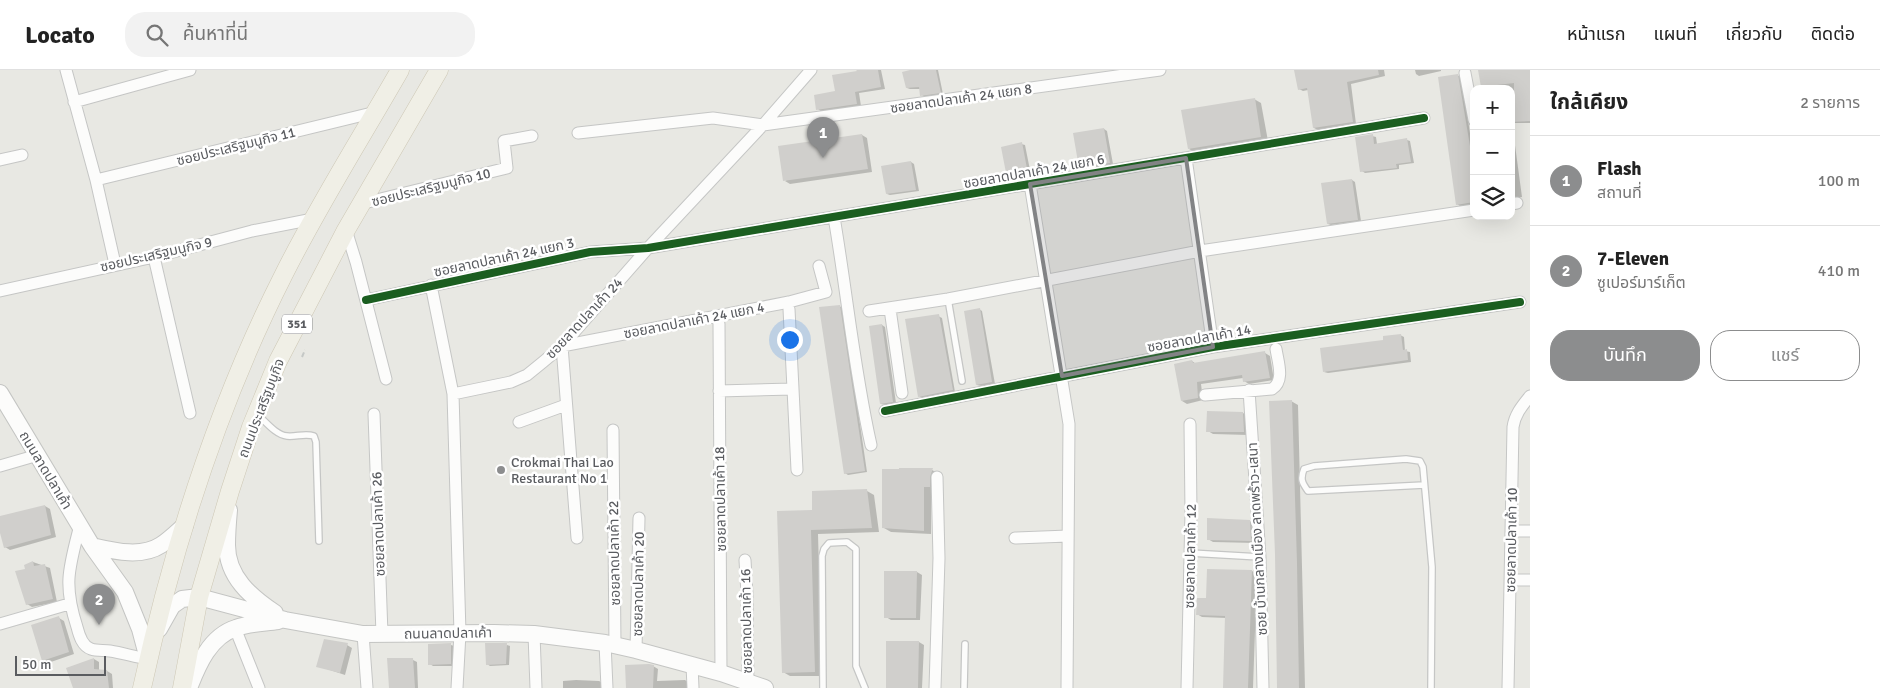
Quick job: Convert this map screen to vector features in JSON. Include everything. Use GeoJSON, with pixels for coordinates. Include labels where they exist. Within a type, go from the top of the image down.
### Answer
{"type":"FeatureCollection","features":[{"type":"Feature","properties":{"kind":"main road","name":"351"},"geometry":{"type":"LineString","coordinates":[[142,688],[150,651],[185,525],[204,464],[231,394],[260,325],[313,219],[400,70]]}},
{"type":"Feature","properties":{"kind":"main road","name":"ถนนประเสริฐมนูกิจ"},"geometry":{"type":"LineString","coordinates":[[182,688],[199,598],[230,491],[278,361],[360,204],[439,70]]}},
{"type":"Feature","properties":{"kind":"main road","name":"ถนนลาดปลาเค้า"},"geometry":{"type":"LineString","coordinates":[[0,393],[92,546],[125,592],[150,651]]}},
{"type":"Feature","properties":{"kind":"main road"},"geometry":{"type":"LineString","coordinates":[[230,491],[227,547],[230,564],[237,579],[251,596],[285,620]]}},
{"type":"Feature","properties":{"kind":"main road"},"geometry":{"type":"LineString","coordinates":[[92,546],[118,552],[147,552],[160,545],[185,525]]}},
{"type":"Feature","properties":{"kind":"main road","name":"ถนนลาดปลาเค้า"},"geometry":{"type":"LineString","coordinates":[[150,651],[172,606],[182,599],[199,598],[285,620],[363,634],[534,634],[610,644],[721,673],[748,685],[765,688]]}},
{"type":"Feature","properties":{"kind":"main road"},"geometry":{"type":"LineString","coordinates":[[189,688],[196,671],[215,640],[235,628],[285,620]]}},
{"type":"Feature","properties":{"kind":"street"},"geometry":{"type":"LineString","coordinates":[[66,70],[96,180],[115,264]]}},
{"type":"Feature","properties":{"kind":"street"},"geometry":{"type":"LineString","coordinates":[[74,102],[190,70]]}},
{"type":"Feature","properties":{"kind":"street","name":"ซอยลาดปลาเค้า 24"},"geometry":{"type":"LineString","coordinates":[[453,394],[511,382],[527,375],[562,346],[648,248],[762,125],[810,70]]}},
{"type":"Feature","properties":{"kind":"street","name":"ซอยลาดปลาเค้า 24 แยก 8"},"geometry":{"type":"LineString","coordinates":[[762,125],[1160,70]]}},
{"type":"Feature","properties":{"kind":"street"},"geometry":{"type":"LineString","coordinates":[[1466,74],[1470,97]]}},
{"type":"Feature","properties":{"kind":"street","name":"ซอยประเสริฐมนูกิจ 11"},"geometry":{"type":"LineString","coordinates":[[96,180],[376,112]]}},
{"type":"Feature","properties":{"kind":"street"},"geometry":{"type":"LineString","coordinates":[[578,133],[713,118],[762,125]]}},
{"type":"Feature","properties":{"kind":"street","name":"ซอยลาดปลาเค้า 24 แยก 6"},"geometry":{"type":"LineString","coordinates":[[648,248],[1424,118]]}},
{"type":"Feature","properties":{"kind":"street","name":"ซอยประเสริฐมนูกิจ 10"},"geometry":{"type":"LineString","coordinates":[[360,204],[508,168],[504,141],[532,136]]}},
{"type":"Feature","properties":{"kind":"street"},"geometry":{"type":"LineString","coordinates":[[0,160],[22,155]]}},
{"type":"Feature","properties":{"kind":"street"},"geometry":{"type":"LineString","coordinates":[[1186,158],[1213,347]]}},
{"type":"Feature","properties":{"kind":"street"},"geometry":{"type":"LineString","coordinates":[[1030,184],[1069,424],[1067,688]]}},
{"type":"Feature","properties":{"kind":"street"},"geometry":{"type":"LineString","coordinates":[[869,312],[948,299],[1200,251],[1470,211]]}},
{"type":"Feature","properties":{"kind":"street"},"geometry":{"type":"LineString","coordinates":[[834,217],[865,418],[871,445]]}},
{"type":"Feature","properties":{"kind":"street","name":"ซอยประเสริฐมนูกิจ 9"},"geometry":{"type":"LineString","coordinates":[[0,291],[115,264],[154,257],[252,231],[313,219]]}},
{"type":"Feature","properties":{"kind":"street"},"geometry":{"type":"LineString","coordinates":[[346,230],[386,379]]}},
{"type":"Feature","properties":{"kind":"street","name":"ซอยลาดปลาเค้า 24 แยก 3"},"geometry":{"type":"LineString","coordinates":[[366,300],[590,252],[648,248]]}},
{"type":"Feature","properties":{"kind":"street"},"geometry":{"type":"LineString","coordinates":[[154,257],[190,413]]}},
{"type":"Feature","properties":{"kind":"street","name":"ซอยลาดปลาเค้า 24 แยก 4"},"geometry":{"type":"LineString","coordinates":[[562,346],[789,302],[826,292],[820,266]]}},
{"type":"Feature","properties":{"kind":"street"},"geometry":{"type":"LineString","coordinates":[[431,285],[453,394],[460,633],[457,688]]}},
{"type":"Feature","properties":{"kind":"street","name":"ซอยลาดปลาเค้า 14"},"geometry":{"type":"LineString","coordinates":[[885,411],[1213,347],[1520,302]]}},
{"type":"Feature","properties":{"kind":"street"},"geometry":{"type":"LineString","coordinates":[[890,309],[902,393]]}},
{"type":"Feature","properties":{"kind":"street"},"geometry":{"type":"LineString","coordinates":[[789,310],[796,470]]}},
{"type":"Feature","properties":{"kind":"street","name":"ซอยลาดปลาเค้า 18"},"geometry":{"type":"LineString","coordinates":[[719,324],[721,673]]}},
{"type":"Feature","properties":{"kind":"street"},"geometry":{"type":"LineString","coordinates":[[562,346],[576,538]]}},
{"type":"Feature","properties":{"kind":"street"},"geometry":{"type":"LineString","coordinates":[[1205,395],[1272,389],[1279,383],[1280,378],[1276,349]]}},
{"type":"Feature","properties":{"kind":"street"},"geometry":{"type":"LineString","coordinates":[[719,391],[792,389]]}},
{"type":"Feature","properties":{"kind":"street","name":"ซอย บ้านกลางเมือง ลาดพร้าว-เสนา"},"geometry":{"type":"LineString","coordinates":[[1249,390],[1260,556],[1263,688]]}},
{"type":"Feature","properties":{"kind":"street","name":"ซอยลาดปลาเค้า 10"},"geometry":{"type":"LineString","coordinates":[[1508,688],[1513,427],[1515,418],[1530,396]]}},
{"type":"Feature","properties":{"kind":"street"},"geometry":{"type":"LineString","coordinates":[[519,422],[566,405]]}},
{"type":"Feature","properties":{"kind":"street","name":"ซอยลาดปลาเค้า 26"},"geometry":{"type":"LineString","coordinates":[[374,414],[382,634]]}},
{"type":"Feature","properties":{"kind":"street","name":"ซอยลาดปลาเค้า 12"},"geometry":{"type":"LineString","coordinates":[[1187,688],[1190,424]]}},
{"type":"Feature","properties":{"kind":"street","name":"ซอยลาดปลาเค้า 22"},"geometry":{"type":"LineString","coordinates":[[607,688],[610,644],[613,430]]}},
{"type":"Feature","properties":{"kind":"street"},"geometry":{"type":"LineString","coordinates":[[0,466],[38,455]]}},
{"type":"Feature","properties":{"kind":"street"},"geometry":{"type":"LineString","coordinates":[[935,688],[939,558],[938,477]]}},
{"type":"Feature","properties":{"kind":"street","name":"ซอยลาดปลาเค้า 20"},"geometry":{"type":"LineString","coordinates":[[636,650],[639,518]]}},
{"type":"Feature","properties":{"kind":"street"},"geometry":{"type":"LineString","coordinates":[[80,525],[68,574],[67,587],[69,604],[80,639],[84,645],[91,649],[150,651]]}},
{"type":"Feature","properties":{"kind":"street"},"geometry":{"type":"LineString","coordinates":[[1511,531],[1530,530]]}},
{"type":"Feature","properties":{"kind":"street"},"geometry":{"type":"LineString","coordinates":[[1015,538],[1068,536]]}},
{"type":"Feature","properties":{"kind":"street","name":"ซอยลาดปลาเค้า 16"},"geometry":{"type":"LineString","coordinates":[[745,560],[748,685]]}},
{"type":"Feature","properties":{"kind":"street"},"geometry":{"type":"LineString","coordinates":[[1510,580],[1530,580]]}},
{"type":"Feature","properties":{"kind":"street"},"geometry":{"type":"LineString","coordinates":[[0,624],[69,604]]}},
{"type":"Feature","properties":{"kind":"street"},"geometry":{"type":"LineString","coordinates":[[235,628],[259,688]]}},
{"type":"Feature","properties":{"kind":"street"},"geometry":{"type":"LineString","coordinates":[[363,634],[367,688]]}},
{"type":"Feature","properties":{"kind":"street"},"geometry":{"type":"LineString","coordinates":[[534,634],[536,688]]}},
{"type":"Feature","properties":{"kind":"street"},"geometry":{"type":"LineString","coordinates":[[692,665],[693,688]]}},
{"type":"Feature","properties":{"kind":"lane"},"geometry":{"type":"LineString","coordinates":[[948,299],[962,381]]}},
{"type":"Feature","properties":{"kind":"lane"},"geometry":{"type":"LineString","coordinates":[[257,414],[274,430],[285,436],[309,434],[314,436],[316,442],[319,541]]}},
{"type":"Feature","properties":{"kind":"lane"},"geometry":{"type":"LineString","coordinates":[[1424,484],[1308,491],[1303,484],[1301,476],[1304,469],[1314,466],[1413,459],[1420,461],[1423,467],[1432,567],[1431,688]]}},
{"type":"Feature","properties":{"kind":"lane"},"geometry":{"type":"LineString","coordinates":[[823,688],[822,556],[824,549],[829,543],[847,542],[856,549],[856,666],[865,688]]}},
{"type":"Feature","properties":{"kind":"lane"},"geometry":{"type":"LineString","coordinates":[[1190,553],[1260,556]]}},
{"type":"Feature","properties":{"kind":"lane"},"geometry":{"type":"LineString","coordinates":[[964,688],[965,644]]}},
{"type":"Feature","properties":{"kind":"path"},"geometry":{"type":"LineString","coordinates":[[302,357],[305,350],[307,351],[306,354]]}},
{"type":"Feature","properties":{"kind":"highlighted area"},"geometry":{"type":"Polygon","coordinates":[[[1186,158],[1213,347],[1062,376],[1030,184],[1186,158]]]}},
{"type":"Feature","properties":{"kind":"building"},"geometry":{"type":"Polygon","coordinates":[[[856,70],[878,70],[881,87],[855,92],[857,104],[816,110],[814,95],[835,91],[832,75],[856,70]]]}},
{"type":"Feature","properties":{"kind":"building"},"geometry":{"type":"Polygon","coordinates":[[[910,70],[936,70],[941,93],[920,96],[919,87],[906,88],[902,72],[910,70]]]}},
{"type":"Feature","properties":{"kind":"building"},"geometry":{"type":"Polygon","coordinates":[[[1294,70],[1378,70],[1379,75],[1347,82],[1353,122],[1313,128],[1307,88],[1298,90],[1294,70]]]}},
{"type":"Feature","properties":{"kind":"building"},"geometry":{"type":"Polygon","coordinates":[[[1478,70],[1530,70],[1530,121],[1515,122],[1514,83],[1481,85],[1478,70]]]}},
{"type":"Feature","properties":{"kind":"building"},"geometry":{"type":"Polygon","coordinates":[[[1458,74],[1470,146],[1470,203],[1456,205],[1438,77],[1458,74]]]}},
{"type":"Feature","properties":{"kind":"building"},"geometry":{"type":"Polygon","coordinates":[[[1255,98],[1261,137],[1188,149],[1181,110],[1255,98]]]}},
{"type":"Feature","properties":{"kind":"building"},"geometry":{"type":"Polygon","coordinates":[[[1104,128],[1110,163],[1079,168],[1073,133],[1104,128]]]}},
{"type":"Feature","properties":{"kind":"building"},"geometry":{"type":"Polygon","coordinates":[[[862,134],[868,169],[783,181],[778,146],[862,134]]]}},
{"type":"Feature","properties":{"kind":"building"},"geometry":{"type":"Polygon","coordinates":[[[1373,134],[1374,144],[1407,138],[1411,162],[1396,164],[1397,168],[1360,172],[1355,137],[1373,134]]]}},
{"type":"Feature","properties":{"kind":"building"},"geometry":{"type":"Polygon","coordinates":[[[1022,142],[1028,174],[1007,178],[1001,147],[1022,142]]]}},
{"type":"Feature","properties":{"kind":"building"},"geometry":{"type":"Polygon","coordinates":[[[911,161],[916,190],[886,194],[881,166],[911,161]]]}},
{"type":"Feature","properties":{"kind":"building"},"geometry":{"type":"Polygon","coordinates":[[[1352,179],[1358,220],[1327,224],[1321,183],[1352,179]]]}},
{"type":"Feature","properties":{"kind":"building"},"geometry":{"type":"Polygon","coordinates":[[[840,305],[865,471],[844,474],[819,307],[840,305]]]}},
{"type":"Feature","properties":{"kind":"building"},"geometry":{"type":"Polygon","coordinates":[[[980,308],[992,382],[976,385],[964,311],[980,308]]]}},
{"type":"Feature","properties":{"kind":"building"},"geometry":{"type":"Polygon","coordinates":[[[939,314],[953,390],[918,397],[905,319],[939,314]]]}},
{"type":"Feature","properties":{"kind":"building"},"geometry":{"type":"Polygon","coordinates":[[[882,324],[893,402],[880,404],[869,326],[882,324]]]}},
{"type":"Feature","properties":{"kind":"building"},"geometry":{"type":"Polygon","coordinates":[[[1401,334],[1403,350],[1407,349],[1408,360],[1323,372],[1320,348],[1383,340],[1383,336],[1401,334]]]}},
{"type":"Feature","properties":{"kind":"building"},"geometry":{"type":"Polygon","coordinates":[[[1265,351],[1270,378],[1243,382],[1242,375],[1197,382],[1198,398],[1181,401],[1174,364],[1192,360],[1193,363],[1265,351]]]}},
{"type":"Feature","properties":{"kind":"building"},"geometry":{"type":"Polygon","coordinates":[[[1292,400],[1299,688],[1277,688],[1275,554],[1269,401],[1292,400]]]}},
{"type":"Feature","properties":{"kind":"building"},"geometry":{"type":"Polygon","coordinates":[[[1207,411],[1243,412],[1244,432],[1206,432],[1207,411]]]}},
{"type":"Feature","properties":{"kind":"building"},"geometry":{"type":"Polygon","coordinates":[[[933,468],[930,477],[930,487],[924,487],[924,531],[882,528],[882,469],[933,468]]]}},
{"type":"Feature","properties":{"kind":"building"},"geometry":{"type":"Polygon","coordinates":[[[867,489],[872,528],[811,530],[815,672],[782,673],[777,511],[812,510],[812,491],[867,489]]]}},
{"type":"Feature","properties":{"kind":"building"},"geometry":{"type":"Polygon","coordinates":[[[45,505],[51,535],[4,548],[0,533],[0,516],[45,505]]]}},
{"type":"Feature","properties":{"kind":"building"},"geometry":{"type":"Polygon","coordinates":[[[1207,518],[1250,520],[1251,541],[1207,540],[1207,518]]]}},
{"type":"Feature","properties":{"kind":"building"},"geometry":{"type":"Polygon","coordinates":[[[33,561],[34,566],[45,564],[53,599],[26,605],[15,571],[25,569],[24,565],[33,561]]]}},
{"type":"Feature","properties":{"kind":"building"},"geometry":{"type":"Polygon","coordinates":[[[1207,569],[1252,570],[1248,688],[1223,688],[1225,616],[1196,615],[1197,598],[1206,598],[1207,569]]]}},
{"type":"Feature","properties":{"kind":"building"},"geometry":{"type":"Polygon","coordinates":[[[884,571],[917,571],[916,618],[884,618],[884,571]]]}},
{"type":"Feature","properties":{"kind":"building"},"geometry":{"type":"Polygon","coordinates":[[[59,616],[69,652],[42,661],[31,625],[59,616]]]}},
{"type":"Feature","properties":{"kind":"building"},"geometry":{"type":"Polygon","coordinates":[[[324,639],[348,643],[340,673],[316,667],[324,639]]]}},
{"type":"Feature","properties":{"kind":"building"},"geometry":{"type":"Polygon","coordinates":[[[886,641],[919,641],[918,688],[886,688],[886,641]]]}},
{"type":"Feature","properties":{"kind":"building"},"geometry":{"type":"Polygon","coordinates":[[[451,643],[451,664],[428,665],[428,644],[451,643]]]}},
{"type":"Feature","properties":{"kind":"building"},"geometry":{"type":"Polygon","coordinates":[[[485,643],[507,643],[506,664],[486,665],[485,643]]]}},
{"type":"Feature","properties":{"kind":"building"},"geometry":{"type":"Polygon","coordinates":[[[94,658],[94,669],[107,670],[109,688],[73,688],[66,668],[94,658]]]}},
{"type":"Feature","properties":{"kind":"building"},"geometry":{"type":"Polygon","coordinates":[[[387,658],[413,658],[415,688],[389,688],[387,658]]]}},
{"type":"Feature","properties":{"kind":"building"},"geometry":{"type":"Polygon","coordinates":[[[625,665],[654,665],[653,688],[626,688],[625,665]]]}},
{"type":"Feature","properties":{"kind":"cycle path"},"geometry":{"type":"LineString","coordinates":[[366,300],[590,252],[648,248],[1424,118]]}},
{"type":"Feature","properties":{"kind":"cycle path"},"geometry":{"type":"LineString","coordinates":[[885,411],[1213,347],[1520,302]]}},
{"type":"Feature","properties":{"kind":"place","name":"Flash"},"geometry":{"type":"Point","coordinates":[823,158]}},
{"type":"Feature","properties":{"kind":"place","name":"Crokmai Thai Lao Restaurant No 1"},"geometry":{"type":"Point","coordinates":[501,470]}},
{"type":"Feature","properties":{"kind":"place","name":"7-Eleven"},"geometry":{"type":"Point","coordinates":[99,625]}}]}
